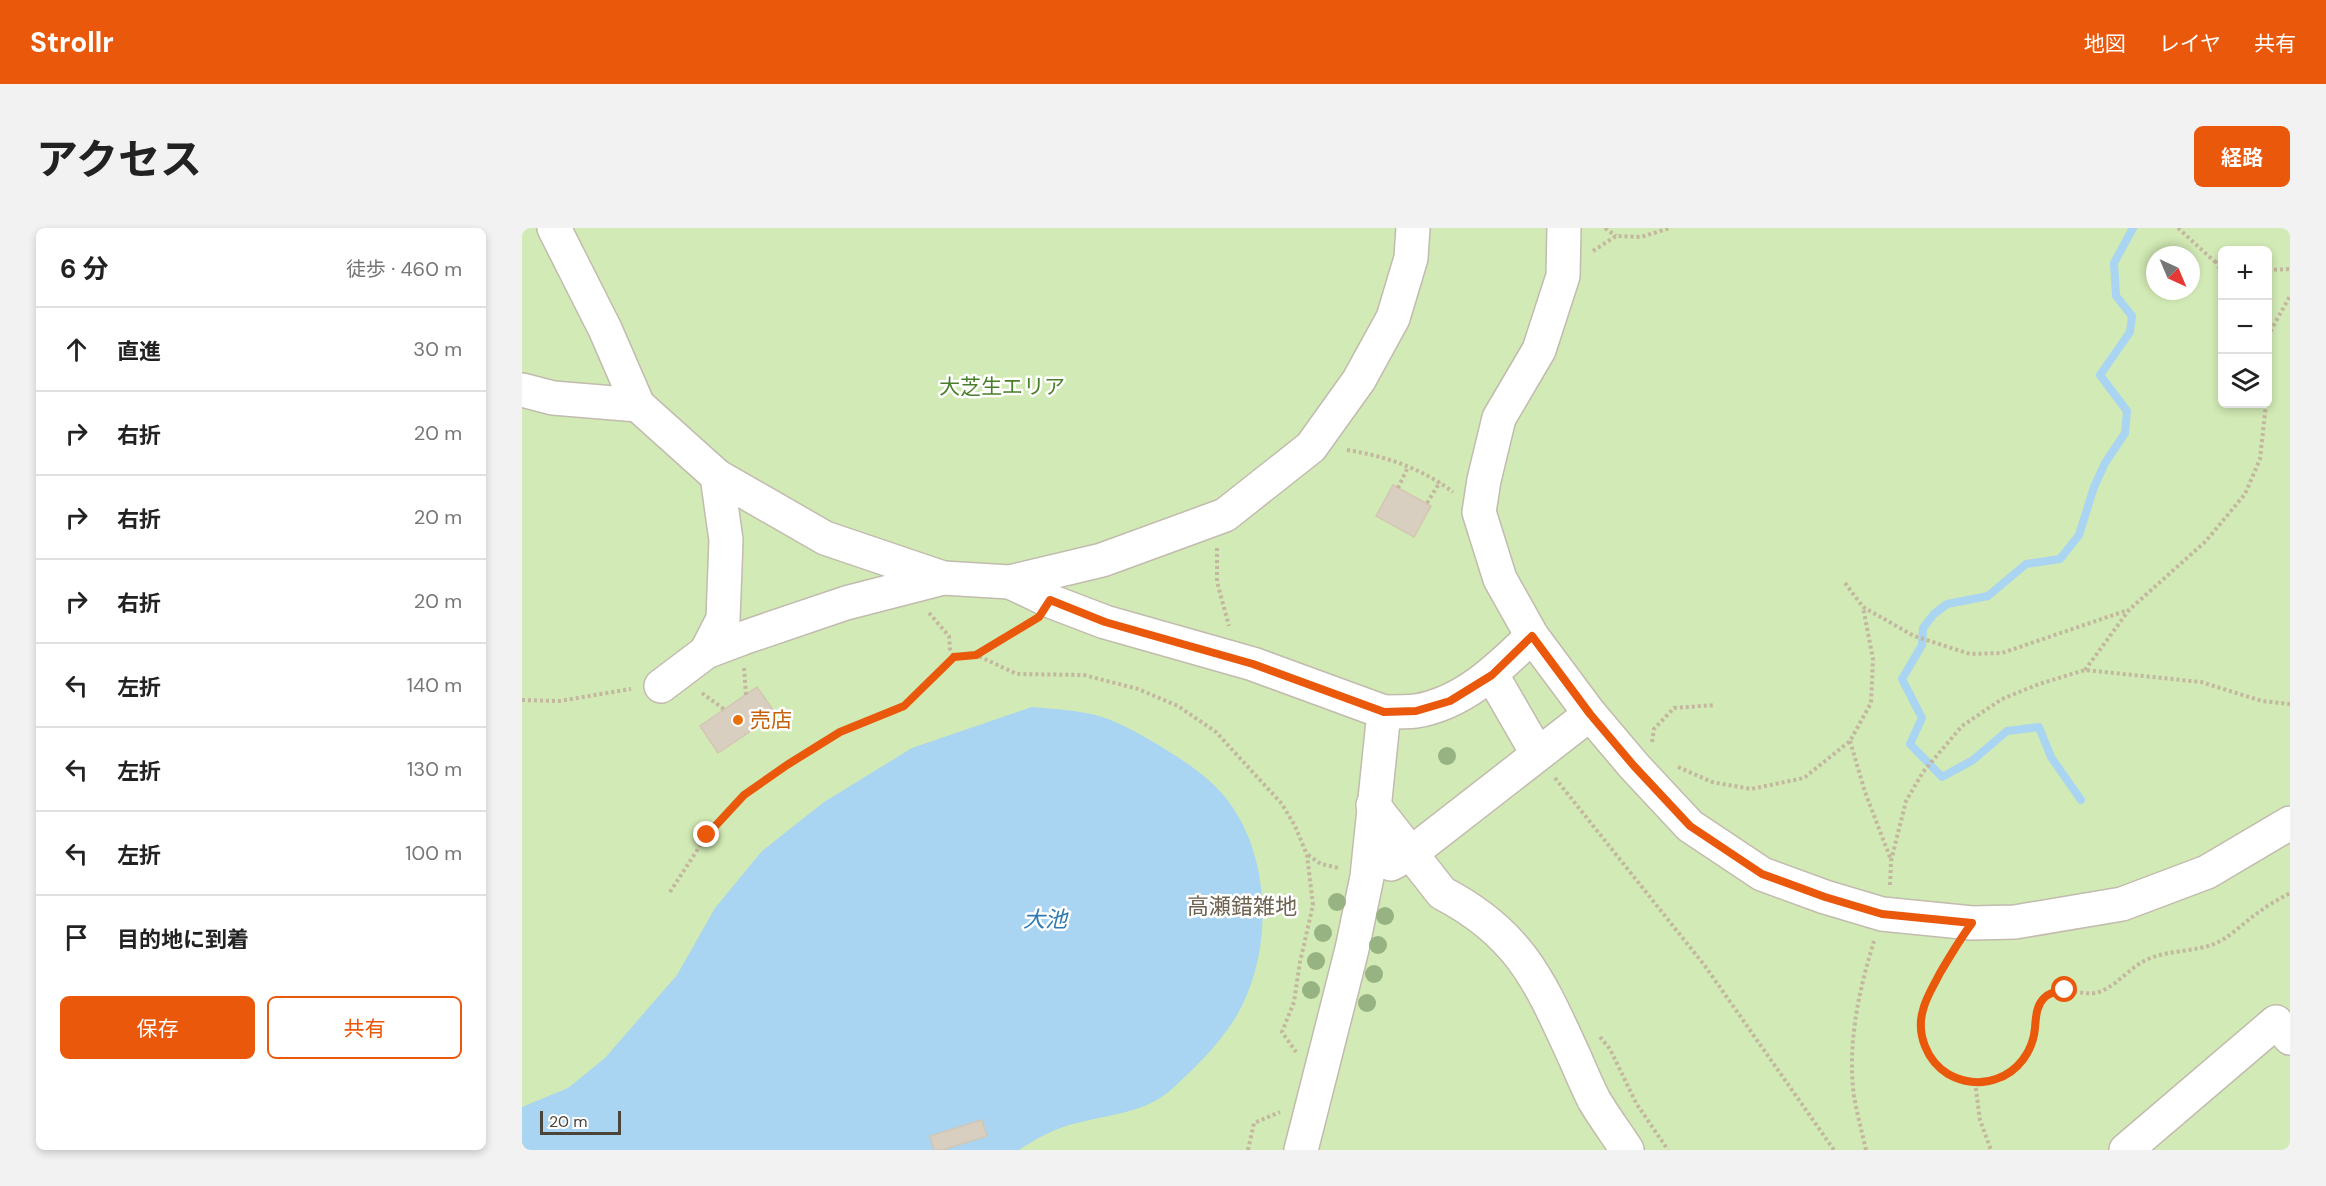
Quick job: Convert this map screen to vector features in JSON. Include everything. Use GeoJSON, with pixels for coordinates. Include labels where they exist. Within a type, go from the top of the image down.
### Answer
{"type":"FeatureCollection","features":[{"type":"Feature","properties":{"kind":"street"},"geometry":{"type":"LineString","coordinates":[[555,228],[605,329],[638,405],[717,476],[825,538],[931,581]]}},
{"type":"Feature","properties":{"kind":"street"},"geometry":{"type":"LineString","coordinates":[[661,686],[706,652],[846,603],[931,581],[1010,582],[1102,560],[1225,515],[1311,447],[1359,380],[1393,318],[1411,258],[1413,228]]}},
{"type":"Feature","properties":{"kind":"street"},"geometry":{"type":"LineString","coordinates":[[1564,228],[1563,276],[1539,350],[1499,418],[1479,512],[1500,579],[1532,636],[1590,714],[1634,766],[1690,826],[1762,874],[1825,897],[1882,914],[1972,923],[2015,922],[2122,904],[2207,872],[2288,829]]}},
{"type":"Feature","properties":{"kind":"street"},"geometry":{"type":"LineString","coordinates":[[522,390],[553,398],[638,405]]}},
{"type":"Feature","properties":{"kind":"street"},"geometry":{"type":"LineString","coordinates":[[706,652],[723,618],[726,540],[717,476]]}},
{"type":"Feature","properties":{"kind":"street"},"geometry":{"type":"LineString","coordinates":[[1010,582],[1105,622],[1253,664],[1384,712],[1416,711],[1450,701],[1492,675],[1532,636]]}},
{"type":"Feature","properties":{"kind":"street"},"geometry":{"type":"LineString","coordinates":[[1492,675],[1537,753]]}},
{"type":"Feature","properties":{"kind":"street"},"geometry":{"type":"LineString","coordinates":[[1301,1150],[1352,950],[1367,877],[1384,712]]}},
{"type":"Feature","properties":{"kind":"street"},"geometry":{"type":"LineString","coordinates":[[1367,877],[1410,854],[1590,714]]}},
{"type":"Feature","properties":{"kind":"street"},"geometry":{"type":"LineString","coordinates":[[1373,805],[1443,893],[1490,923],[1527,964],[1546,996],[1594,1100],[1627,1150]]}},
{"type":"Feature","properties":{"kind":"street"},"geometry":{"type":"LineString","coordinates":[[2126,1150],[2285,1024]]}},
{"type":"Feature","properties":{"kind":"path"},"geometry":{"type":"LineString","coordinates":[[1605,228],[1616,236],[1641,237],[1670,228]]}},
{"type":"Feature","properties":{"kind":"path"},"geometry":{"type":"LineString","coordinates":[[2178,228],[2218,266]]}},
{"type":"Feature","properties":{"kind":"path"},"geometry":{"type":"LineString","coordinates":[[1563,276],[1582,259],[1616,236]]}},
{"type":"Feature","properties":{"kind":"path"},"geometry":{"type":"LineString","coordinates":[[2214,261],[2218,262]]}},
{"type":"Feature","properties":{"kind":"path"},"geometry":{"type":"LineString","coordinates":[[2272,270],[2290,269]]}},
{"type":"Feature","properties":{"kind":"path"},"geometry":{"type":"LineString","coordinates":[[2272,328],[2290,296]]}},
{"type":"Feature","properties":{"kind":"path"},"geometry":{"type":"LineString","coordinates":[[2085,670],[2129,610],[2206,541],[2245,494],[2260,459],[2266,408]]}},
{"type":"Feature","properties":{"kind":"path"},"geometry":{"type":"LineString","coordinates":[[1311,447],[1348,450],[1393,459],[1440,482],[1479,512]]}},
{"type":"Feature","properties":{"kind":"path"},"geometry":{"type":"LineString","coordinates":[[1398,488],[1408,467]]}},
{"type":"Feature","properties":{"kind":"path"},"geometry":{"type":"LineString","coordinates":[[1427,503],[1440,482]]}},
{"type":"Feature","properties":{"kind":"path"},"geometry":{"type":"LineString","coordinates":[[1225,515],[1217,548],[1217,582],[1228,626],[1239,646],[1253,664]]}},
{"type":"Feature","properties":{"kind":"path"},"geometry":{"type":"LineString","coordinates":[[931,581],[921,604],[949,636],[950,649],[954,657]]}},
{"type":"Feature","properties":{"kind":"path"},"geometry":{"type":"LineString","coordinates":[[1671,764],[1712,782],[1751,789],[1804,777],[1850,741],[1871,703],[1873,659],[1863,608],[1845,583]]}},
{"type":"Feature","properties":{"kind":"path"},"geometry":{"type":"LineString","coordinates":[[670,892],[707,835],[744,795],[840,732],[904,706],[954,657],[976,655],[1039,617],[1050,600]]}},
{"type":"Feature","properties":{"kind":"path"},"geometry":{"type":"LineString","coordinates":[[1863,608],[1914,636],[1970,654],[2002,653],[2129,610]]}},
{"type":"Feature","properties":{"kind":"path"},"geometry":{"type":"LineString","coordinates":[[976,655],[1017,674],[1084,675],[1138,689],[1178,706],[1216,732],[1282,804],[1307,855],[1313,904],[1294,1002],[1282,1032],[1315,1094],[1254,1124],[1248,1150]]}},
{"type":"Feature","properties":{"kind":"path"},"geometry":{"type":"LineString","coordinates":[[1866,1150],[1854,1095],[1853,1041],[1857,1004],[1888,894],[1891,861],[1906,801],[1923,772],[1962,726],[2002,699],[2039,684],[2085,670],[2201,682],[2262,701],[2290,705]]}},
{"type":"Feature","properties":{"kind":"path"},"geometry":{"type":"LineString","coordinates":[[522,699],[559,701],[661,686]]}},
{"type":"Feature","properties":{"kind":"path"},"geometry":{"type":"LineString","coordinates":[[1652,746],[1654,729],[1674,708],[1715,705]]}},
{"type":"Feature","properties":{"kind":"path"},"geometry":{"type":"LineString","coordinates":[[1850,741],[1864,792],[1891,861]]}},
{"type":"Feature","properties":{"kind":"path"},"geometry":{"type":"LineString","coordinates":[[1537,753],[1576,807],[1705,966],[1834,1150]]}},
{"type":"Feature","properties":{"kind":"path"},"geometry":{"type":"LineString","coordinates":[[1972,923],[1960,939],[1932,988],[1923,1009],[1921,1021],[1924,1044],[1935,1063],[1953,1077],[1975,1082],[1994,1080],[2019,1065],[2033,1040],[2036,1012],[2042,999],[2049,993],[2065,990],[2092,994],[2114,984],[2146,960],[2217,943],[2260,911],[2290,893]]}},
{"type":"Feature","properties":{"kind":"path"},"geometry":{"type":"LineString","coordinates":[[1595,1031],[1610,1050],[1636,1103],[1668,1150]]}},
{"type":"Feature","properties":{"kind":"path"},"geometry":{"type":"LineString","coordinates":[[1975,1082],[1980,1120],[1991,1150]]}},
{"type":"Feature","properties":{"kind":"green space","name":"大芝生エリア"},"geometry":{"type":"Polygon","coordinates":[[[522,228],[2290,228],[2290,1150],[522,1150],[522,228]]]}},
{"type":"Feature","properties":{"kind":"water","name":"大池"},"geometry":{"type":"Polygon","coordinates":[[[1032,707],[1080,712],[1104,718],[1137,733],[1176,756],[1214,785],[1225,797],[1241,821],[1252,848],[1259,877],[1262,907],[1261,937],[1256,966],[1247,994],[1221,1039],[1173,1088],[1140,1108],[1061,1128],[1019,1150],[522,1150],[522,1107],[568,1088],[605,1058],[677,975],[715,908],[762,851],[824,802],[912,748],[1032,707]]]}},
{"type":"Feature","properties":{"kind":"building"},"geometry":{"type":"Polygon","coordinates":[[[1393,485],[1431,506],[1414,537],[1376,516],[1393,485]]]}},
{"type":"Feature","properties":{"kind":"building","name":"売店"},"geometry":{"type":"Polygon","coordinates":[[[757,687],[776,714],[718,753],[700,726],[757,687]]]}},
{"type":"Feature","properties":{"kind":"building"},"geometry":{"type":"Polygon","coordinates":[[[982,1120],[987,1136],[942,1150],[934,1150],[930,1136],[982,1120]]]}},
{"type":"Feature","properties":{"kind":"waterway"},"geometry":{"type":"LineString","coordinates":[[2081,800],[2051,757],[2039,727],[2007,731],[1973,760],[1942,777],[1910,744],[1922,718],[1902,679],[1922,645],[1923,628],[1934,614],[1947,604],[1988,596],[2026,564],[2060,559],[2079,535],[2094,487],[2105,463],[2125,433],[2127,411],[2100,375],[2130,332],[2132,316],[2116,296],[2114,263],[2133,228]]}},
{"type":"Feature","properties":{"kind":"place","name":"売店"},"geometry":{"type":"Point","coordinates":[738,720]}},
{"type":"Feature","properties":{"kind":"district","name":"高瀬錯雑地"},"geometry":{"type":"Point","coordinates":[1242,906]}},
{"type":"Feature","properties":{"kind":"route"},"geometry":{"type":"LineString","coordinates":[[707,835],[744,795],[787,765],[840,732],[904,706],[954,657],[976,655],[1039,617],[1050,600],[1105,622],[1253,664],[1384,712],[1416,711],[1450,701],[1492,675],[1532,636],[1590,714],[1634,766],[1690,826],[1762,874],[1825,897],[1882,914],[1972,923],[1948,959],[1923,1009],[1921,1032],[1924,1044],[1928,1054],[1943,1071],[1964,1081],[1985,1082],[2011,1071],[2019,1065],[2030,1049],[2035,1031],[2036,1012],[2042,999],[2049,993],[2065,990]]}}]}
